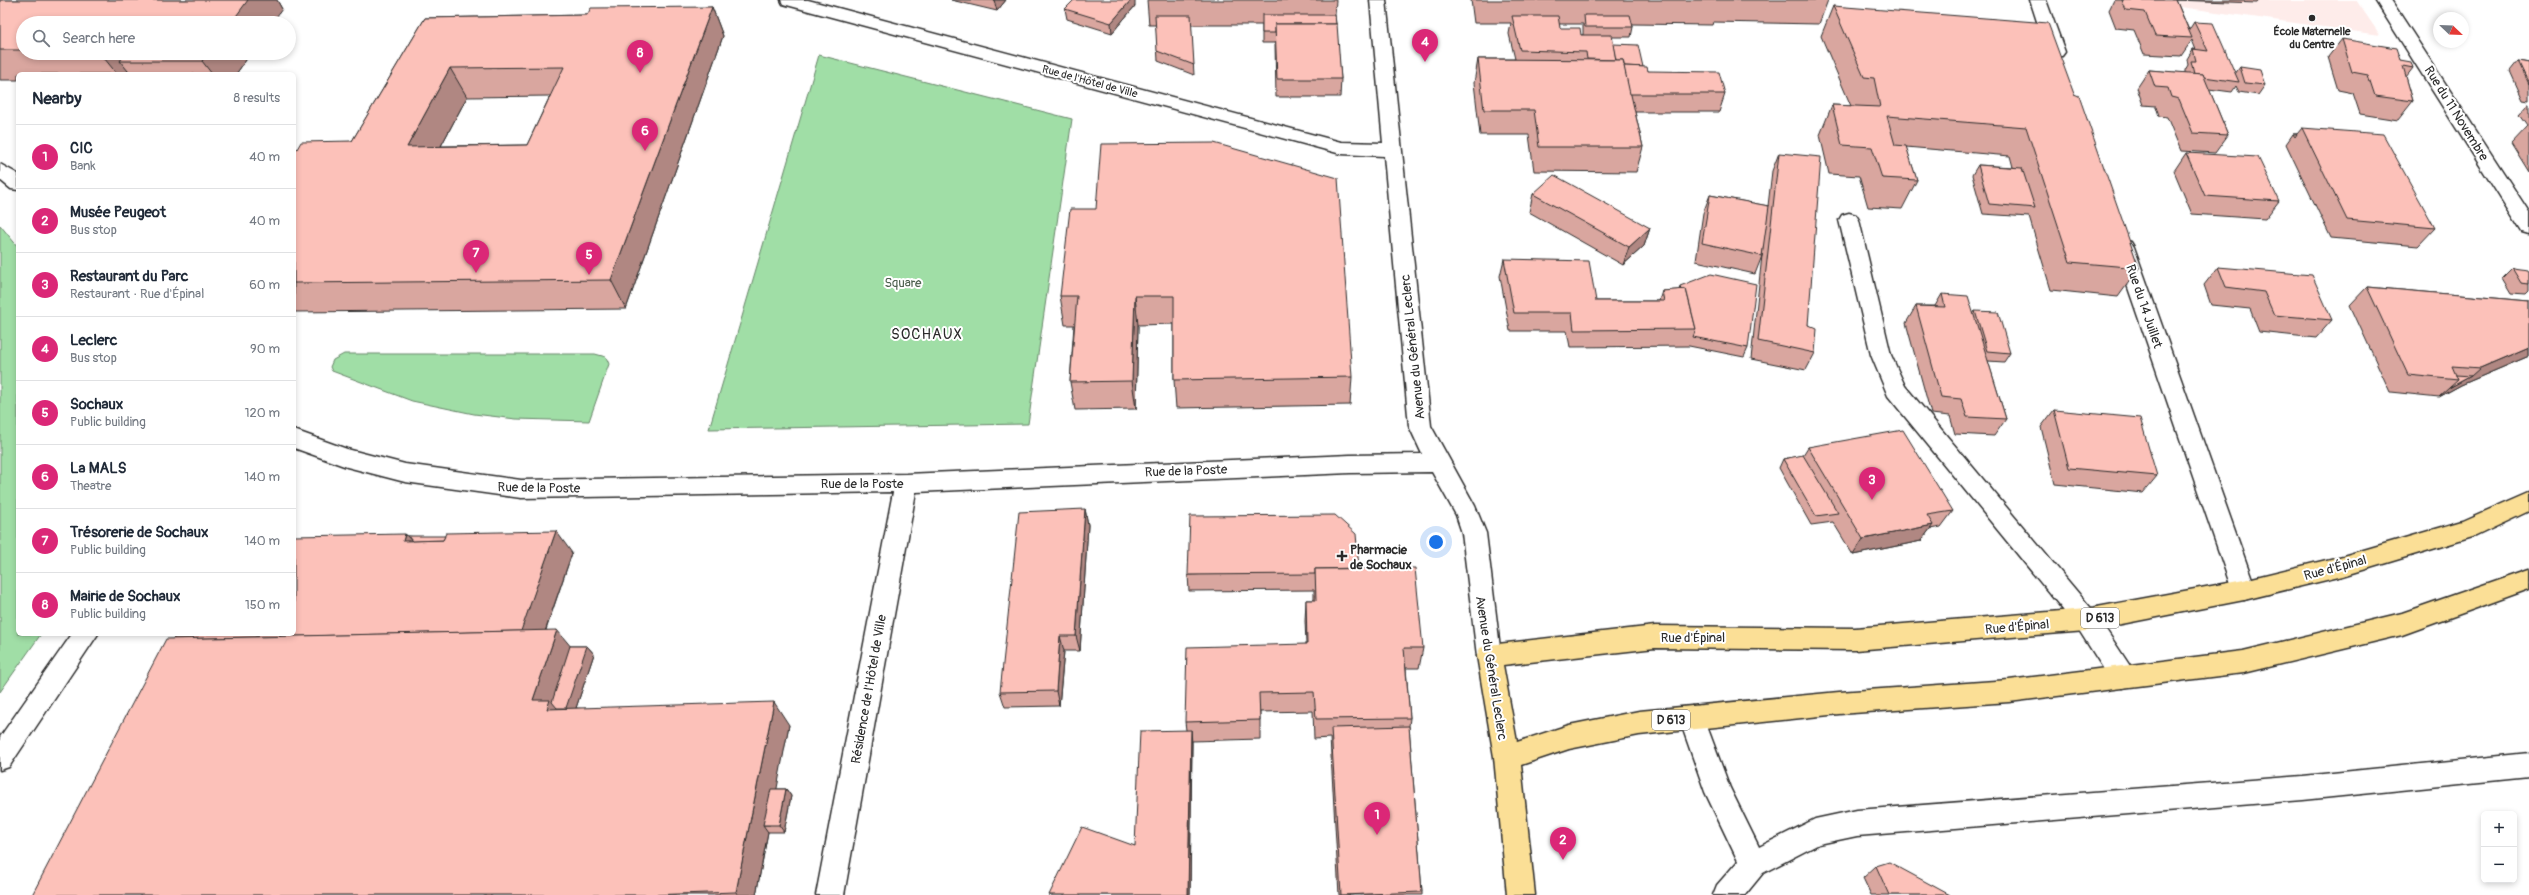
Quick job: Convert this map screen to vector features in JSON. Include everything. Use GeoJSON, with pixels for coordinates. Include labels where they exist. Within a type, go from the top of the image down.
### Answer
{"type":"FeatureCollection","features":[{"type":"Feature","properties":{"kind":"main road","name":"Rue d'Épinal"},"geometry":{"type":"LineString","coordinates":[[1489,656],[1655,636],[1856,639],[2086,620],[2244,590],[2343,566],[2468,529],[2529,501]]}},
{"type":"Feature","properties":{"kind":"main road","name":"D 613"},"geometry":{"type":"LineString","coordinates":[[1507,757],[1592,731],[1692,718],[1839,703],[2009,691],[2243,662],[2402,624],[2529,579]]}},
{"type":"Feature","properties":{"kind":"main road","name":"Avenue du Général Leclerc"},"geometry":{"type":"LineString","coordinates":[[1489,656],[1507,757],[1521,895]]}},
{"type":"Feature","properties":{"kind":"street","name":"Rue de l'Hôtel de Ville"},"geometry":{"type":"LineString","coordinates":[[789,0],[1341,148],[1394,150]]}},
{"type":"Feature","properties":{"kind":"street","name":"Avenue du Général Leclerc"},"geometry":{"type":"LineString","coordinates":[[1378,0],[1394,150],[1420,426],[1437,463],[1467,513],[1474,533],[1489,656]]}},
{"type":"Feature","properties":{"kind":"street"},"geometry":{"type":"LineString","coordinates":[[2038,0],[2062,67]]}},
{"type":"Feature","properties":{"kind":"street","name":"Rue du 11 Novembre"},"geometry":{"type":"LineString","coordinates":[[2383,0],[2529,227]]}},
{"type":"Feature","properties":{"kind":"street"},"geometry":{"type":"LineString","coordinates":[[0,170],[16,182]]}},
{"type":"Feature","properties":{"kind":"street"},"geometry":{"type":"LineString","coordinates":[[1849,220],[1881,355],[1896,390],[2086,620],[2123,677]]}},
{"type":"Feature","properties":{"kind":"street","name":"Rue du 14 Juillet"},"geometry":{"type":"LineString","coordinates":[[2119,231],[2244,590]]}},
{"type":"Feature","properties":{"kind":"street","name":"Rue de la Poste"},"geometry":{"type":"LineString","coordinates":[[296,439],[309,445],[381,466],[472,485],[521,489],[906,483],[1280,467],[1437,463]]}},
{"type":"Feature","properties":{"kind":"street","name":"Résidence de l'Hôtel de Ville"},"geometry":{"type":"LineString","coordinates":[[830,895],[906,483]]}},
{"type":"Feature","properties":{"kind":"street"},"geometry":{"type":"LineString","coordinates":[[0,758],[85,636]]}},
{"type":"Feature","properties":{"kind":"street"},"geometry":{"type":"LineString","coordinates":[[1692,718],[1718,792],[1753,864]]}},
{"type":"Feature","properties":{"kind":"street"},"geometry":{"type":"LineString","coordinates":[[1727,895],[1753,864],[1815,832],[1856,823],[2303,788],[2529,765]]}},
{"type":"Feature","properties":{"kind":"shaded area","name":"École Maternelle du Centre"},"geometry":{"type":"Polygon","coordinates":[[[2131,0],[2356,0],[2380,35],[2131,0]]]}},
{"type":"Feature","properties":{"kind":"green space","name":"Square"},"geometry":{"type":"Polygon","coordinates":[[[819,55],[1072,119],[1028,424],[709,429],[819,55]]]}},
{"type":"Feature","properties":{"kind":"green space"},"geometry":{"type":"Polygon","coordinates":[[[0,225],[16,245],[16,636],[40,636],[0,692],[0,225]]]}},
{"type":"Feature","properties":{"kind":"green space"},"geometry":{"type":"Polygon","coordinates":[[[344,354],[595,354],[606,357],[609,364],[589,421],[516,419],[474,414],[412,401],[332,371],[330,367],[333,360],[344,354]]]}},
{"type":"Feature","properties":{"kind":"building"},"geometry":{"type":"Polygon","coordinates":[[[0,0],[248,0],[236,16],[16,16],[16,50],[0,50],[0,0]]]}},
{"type":"Feature","properties":{"kind":"building"},"geometry":{"type":"Polygon","coordinates":[[[1074,0],[1131,0],[1111,23],[1065,9],[1074,0]]]}},
{"type":"Feature","properties":{"kind":"building"},"geometry":{"type":"Polygon","coordinates":[[[2122,0],[2176,0],[2192,38],[2155,36],[2145,12],[2126,10],[2122,0]]]}},
{"type":"Feature","properties":{"kind":"building"},"geometry":{"type":"Polygon","coordinates":[[[1833,6],[2048,23],[2074,94],[2079,96],[2139,268],[2070,262],[2026,127],[1887,116],[1895,145],[1906,146],[1917,180],[1882,178],[1872,147],[1842,145],[1832,105],[1880,107],[1874,78],[1864,77],[1833,6]]]}},
{"type":"Feature","properties":{"kind":"building"},"geometry":{"type":"Polygon","coordinates":[[[712,7],[611,280],[296,283],[296,149],[301,142],[352,141],[425,18],[587,15],[591,8],[712,7]],[[564,67],[450,68],[407,147],[527,145],[564,67]]]}},
{"type":"Feature","properties":{"kind":"building"},"geometry":{"type":"Polygon","coordinates":[[[1155,15],[1191,15],[1194,65],[1157,51],[1155,15]]]}},
{"type":"Feature","properties":{"kind":"building"},"geometry":{"type":"Polygon","coordinates":[[[1262,15],[1335,15],[1336,24],[1275,24],[1275,33],[1262,33],[1262,15]]]}},
{"type":"Feature","properties":{"kind":"building"},"geometry":{"type":"Polygon","coordinates":[[[1584,15],[1630,15],[1633,27],[1585,27],[1584,15]]]}},
{"type":"Feature","properties":{"kind":"building"},"geometry":{"type":"Polygon","coordinates":[[[1512,16],[1558,16],[1560,28],[1580,28],[1581,35],[1612,35],[1616,60],[1587,59],[1586,52],[1520,50],[1512,16]]]}},
{"type":"Feature","properties":{"kind":"building"},"geometry":{"type":"Polygon","coordinates":[[[2194,22],[2213,23],[2239,82],[2204,77],[2203,74],[2194,74],[2191,61],[2196,61],[2193,49],[2208,51],[2194,22]]]}},
{"type":"Feature","properties":{"kind":"building"},"geometry":{"type":"Polygon","coordinates":[[[1275,24],[1337,24],[1341,79],[1277,79],[1275,24]]]}},
{"type":"Feature","properties":{"kind":"building"},"geometry":{"type":"Polygon","coordinates":[[[2342,39],[2396,48],[2400,60],[2411,62],[2413,68],[2403,66],[2413,101],[2375,96],[2368,75],[2352,72],[2342,39]]]}},
{"type":"Feature","properties":{"kind":"building"},"geometry":{"type":"Polygon","coordinates":[[[1613,44],[1638,45],[1643,67],[1624,66],[1623,60],[1616,60],[1613,44]]]}},
{"type":"Feature","properties":{"kind":"building"},"geometry":{"type":"Polygon","coordinates":[[[1478,59],[1623,60],[1643,147],[1539,147],[1534,110],[1484,110],[1478,59]]]}},
{"type":"Feature","properties":{"kind":"building"},"geometry":{"type":"Polygon","coordinates":[[[121,60],[203,60],[202,61],[120,61],[121,60]]]}},
{"type":"Feature","properties":{"kind":"building"},"geometry":{"type":"Polygon","coordinates":[[[2518,61],[2529,63],[2529,84],[2518,61]]]}},
{"type":"Feature","properties":{"kind":"building"},"geometry":{"type":"Polygon","coordinates":[[[1624,66],[1647,67],[1648,71],[1719,72],[1725,94],[1630,94],[1624,66]]]}},
{"type":"Feature","properties":{"kind":"building"},"geometry":{"type":"Polygon","coordinates":[[[2240,67],[2260,70],[2265,85],[2245,83],[2240,67]]]}},
{"type":"Feature","properties":{"kind":"building"},"geometry":{"type":"Polygon","coordinates":[[[2149,70],[2203,74],[2228,135],[2193,133],[2179,99],[2171,97],[2168,88],[2155,87],[2149,70]]]}},
{"type":"Feature","properties":{"kind":"building"},"geometry":{"type":"Polygon","coordinates":[[[2302,128],[2383,134],[2435,228],[2347,220],[2302,128]]]}},
{"type":"Feature","properties":{"kind":"building"},"geometry":{"type":"Polygon","coordinates":[[[1214,143],[1338,178],[1352,377],[1174,380],[1174,296],[1135,296],[1132,381],[1070,382],[1077,296],[1060,296],[1070,209],[1096,209],[1101,144],[1214,143]]]}},
{"type":"Feature","properties":{"kind":"building"},"geometry":{"type":"Polygon","coordinates":[[[1779,153],[1821,157],[1808,325],[1817,329],[1815,353],[1758,341],[1779,153]]]}},
{"type":"Feature","properties":{"kind":"building"},"geometry":{"type":"Polygon","coordinates":[[[2186,153],[2258,157],[2279,201],[2205,196],[2186,153]]]}},
{"type":"Feature","properties":{"kind":"building"},"geometry":{"type":"Polygon","coordinates":[[[1978,165],[2022,168],[2035,208],[1989,204],[1978,165]]]}},
{"type":"Feature","properties":{"kind":"building"},"geometry":{"type":"Polygon","coordinates":[[[1554,175],[1650,228],[1629,247],[1533,194],[1554,175]]]}},
{"type":"Feature","properties":{"kind":"building"},"geometry":{"type":"Polygon","coordinates":[[[1710,195],[1769,206],[1762,256],[1702,243],[1710,195]]]}},
{"type":"Feature","properties":{"kind":"building"},"geometry":{"type":"Polygon","coordinates":[[[1504,259],[1589,261],[1596,301],[1664,301],[1662,291],[1686,289],[1696,329],[1574,330],[1572,313],[1514,313],[1504,259]]]}},
{"type":"Feature","properties":{"kind":"building"},"geometry":{"type":"Polygon","coordinates":[[[2218,267],[2312,275],[2332,320],[2274,315],[2264,292],[2226,287],[2218,267]]]}},
{"type":"Feature","properties":{"kind":"building"},"geometry":{"type":"Polygon","coordinates":[[[2512,268],[2528,270],[2529,284],[2521,283],[2512,268]]]}},
{"type":"Feature","properties":{"kind":"building"},"geometry":{"type":"Polygon","coordinates":[[[1711,274],[1756,284],[1748,348],[1693,337],[1696,329],[1686,289],[1681,289],[1680,286],[1711,274]]]}},
{"type":"Feature","properties":{"kind":"building"},"geometry":{"type":"Polygon","coordinates":[[[2367,287],[2529,301],[2529,347],[2480,368],[2452,366],[2458,380],[2408,375],[2367,287]]]}},
{"type":"Feature","properties":{"kind":"building"},"geometry":{"type":"Polygon","coordinates":[[[1942,294],[1968,296],[2006,419],[1967,417],[1961,399],[1941,397],[1916,306],[1945,307],[1942,294]]]}},
{"type":"Feature","properties":{"kind":"building"},"geometry":{"type":"Polygon","coordinates":[[[1975,311],[1998,312],[2010,353],[1987,351],[1975,311]]]}},
{"type":"Feature","properties":{"kind":"building"},"geometry":{"type":"Polygon","coordinates":[[[2456,375],[2471,376],[2449,388],[2458,380],[2456,375]]]}},
{"type":"Feature","properties":{"kind":"building"},"geometry":{"type":"Polygon","coordinates":[[[2054,410],[2140,418],[2157,476],[2069,468],[2054,410]]]}},
{"type":"Feature","properties":{"kind":"building"},"geometry":{"type":"Polygon","coordinates":[[[1903,430],[1953,511],[1927,515],[1933,525],[1863,539],[1808,447],[1903,430]]]}},
{"type":"Feature","properties":{"kind":"building"},"geometry":{"type":"Polygon","coordinates":[[[1803,455],[1838,513],[1816,516],[1783,459],[1803,455]]]}},
{"type":"Feature","properties":{"kind":"building"},"geometry":{"type":"Polygon","coordinates":[[[1085,509],[1076,636],[1060,636],[1056,691],[1000,692],[1019,512],[1085,509]]]}},
{"type":"Feature","properties":{"kind":"building"},"geometry":{"type":"Polygon","coordinates":[[[1335,515],[1356,534],[1359,568],[1315,569],[1315,574],[1188,575],[1190,516],[1335,515]]]}},
{"type":"Feature","properties":{"kind":"building"},"geometry":{"type":"Polygon","coordinates":[[[556,531],[521,631],[173,639],[175,636],[296,636],[296,536],[405,534],[403,541],[443,540],[446,533],[556,531]]]}},
{"type":"Feature","properties":{"kind":"building"},"geometry":{"type":"Polygon","coordinates":[[[408,536],[445,536],[443,540],[412,541],[408,536]]]}},
{"type":"Feature","properties":{"kind":"building"},"geometry":{"type":"Polygon","coordinates":[[[1415,568],[1423,648],[1404,648],[1410,718],[1316,719],[1314,692],[1259,693],[1260,720],[1185,722],[1187,647],[1307,644],[1306,600],[1316,600],[1315,569],[1415,568]]]}},
{"type":"Feature","properties":{"kind":"building"},"geometry":{"type":"Polygon","coordinates":[[[557,630],[533,700],[550,700],[547,709],[774,702],[736,892],[650,895],[32,895],[166,639],[557,630]]]}},
{"type":"Feature","properties":{"kind":"building"},"geometry":{"type":"Polygon","coordinates":[[[570,646],[587,646],[566,708],[557,708],[552,702],[570,646]]]}},
{"type":"Feature","properties":{"kind":"building"},"geometry":{"type":"Polygon","coordinates":[[[1409,726],[1422,892],[1341,895],[1331,728],[1409,726]]]}},
{"type":"Feature","properties":{"kind":"building"},"geometry":{"type":"Polygon","coordinates":[[[1191,730],[1188,895],[1049,895],[1082,827],[1135,846],[1140,731],[1191,730]]]}},
{"type":"Feature","properties":{"kind":"building"},"geometry":{"type":"Polygon","coordinates":[[[771,789],[786,789],[779,825],[763,825],[771,789]]]}},
{"type":"Feature","properties":{"kind":"building"},"geometry":{"type":"Polygon","coordinates":[[[1889,862],[1950,895],[1889,895],[1876,866],[1889,862]]]}},
{"type":"Feature","properties":{"kind":"place","name":"École Maternelle du Centre"},"geometry":{"type":"Point","coordinates":[2312,18]}},
{"type":"Feature","properties":{"kind":"place","name":"Leclerc"},"geometry":{"type":"Point","coordinates":[1425,62]}},
{"type":"Feature","properties":{"kind":"place","name":"Mairie de Sochaux"},"geometry":{"type":"Point","coordinates":[640,73]}},
{"type":"Feature","properties":{"kind":"place","name":"La MALS"},"geometry":{"type":"Point","coordinates":[645,151]}},
{"type":"Feature","properties":{"kind":"place","name":"Trésorerie de Sochaux"},"geometry":{"type":"Point","coordinates":[476,273]}},
{"type":"Feature","properties":{"kind":"place","name":"Sochaux"},"geometry":{"type":"Point","coordinates":[589,275]}},
{"type":"Feature","properties":{"kind":"place","name":"Restaurant du Parc"},"geometry":{"type":"Point","coordinates":[1872,500]}},
{"type":"Feature","properties":{"kind":"place","name":"Pharmacie de Sochaux"},"geometry":{"type":"Point","coordinates":[1342,556]}},
{"type":"Feature","properties":{"kind":"place","name":"CIC"},"geometry":{"type":"Point","coordinates":[1377,835]}},
{"type":"Feature","properties":{"kind":"place","name":"Musée Peugeot"},"geometry":{"type":"Point","coordinates":[1563,860]}},
{"type":"Feature","properties":{"kind":"district","name":"SOCHAUX"},"geometry":{"type":"Point","coordinates":[927,334]}}]}
